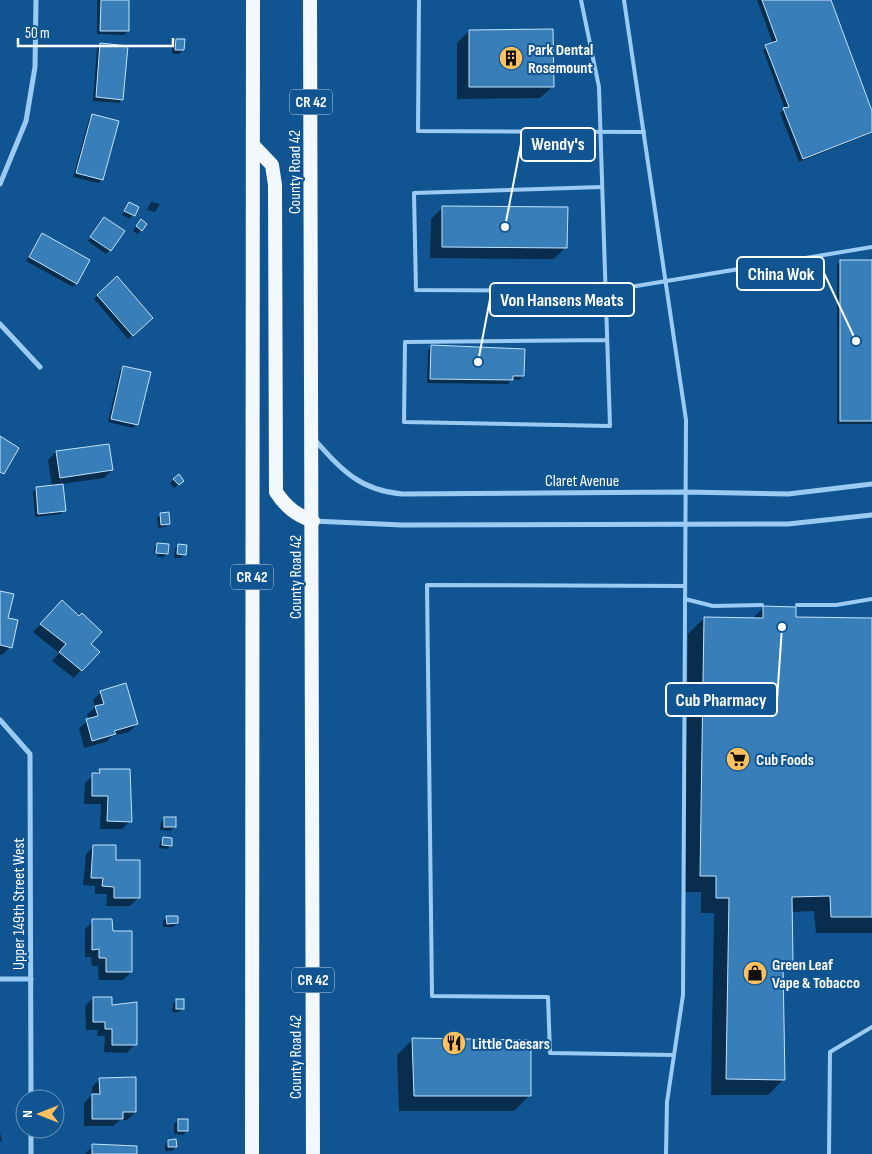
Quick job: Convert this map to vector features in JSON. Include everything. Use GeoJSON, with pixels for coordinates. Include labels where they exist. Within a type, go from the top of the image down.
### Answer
{"type":"FeatureCollection","features":[{"type":"Feature","properties":{"kind":"highway","name":"CR 42"},"geometry":{"type":"LineString","coordinates":[[252,1154],[253,0]]}},
{"type":"Feature","properties":{"kind":"highway","name":"County Road 42"},"geometry":{"type":"LineString","coordinates":[[310,0],[313,521],[313,1154]]}},
{"type":"Feature","properties":{"kind":"highway"},"geometry":{"type":"LineString","coordinates":[[253,145],[272,165],[275,185],[276,492],[284,504],[298,516],[313,521]]}},
{"type":"Feature","properties":{"kind":"street"},"geometry":{"type":"LineString","coordinates":[[0,184],[26,121],[35,67],[36,0]]}},
{"type":"Feature","properties":{"kind":"street"},"geometry":{"type":"LineString","coordinates":[[0,324],[40,367]]}},
{"type":"Feature","properties":{"kind":"street","name":"Claret Avenue"},"geometry":{"type":"LineString","coordinates":[[312,437],[354,480],[385,493],[684,492],[788,494],[872,484]]}},
{"type":"Feature","properties":{"kind":"street"},"geometry":{"type":"LineString","coordinates":[[313,521],[402,525],[811,523],[872,515]]}},
{"type":"Feature","properties":{"kind":"street","name":"Upper 149th Street West"},"geometry":{"type":"LineString","coordinates":[[0,720],[30,754],[31,1089]]}},
{"type":"Feature","properties":{"kind":"street"},"geometry":{"type":"LineString","coordinates":[[0,979],[31,979]]}},
{"type":"Feature","properties":{"kind":"street"},"geometry":{"type":"LineString","coordinates":[[31,1139],[31,1154]]}},
{"type":"Feature","properties":{"kind":"lane"},"geometry":{"type":"LineString","coordinates":[[419,0],[418,131],[644,132]]}},
{"type":"Feature","properties":{"kind":"lane"},"geometry":{"type":"LineString","coordinates":[[580,0],[599,87],[610,426],[404,422],[405,342],[607,340]]}},
{"type":"Feature","properties":{"kind":"lane"},"geometry":{"type":"LineString","coordinates":[[624,0],[686,420],[684,492],[683,995],[667,1102],[666,1154]]}},
{"type":"Feature","properties":{"kind":"lane"},"geometry":{"type":"LineString","coordinates":[[601,187],[414,193],[416,290],[606,291],[872,247]]}},
{"type":"Feature","properties":{"kind":"lane"},"geometry":{"type":"LineString","coordinates":[[674,1055],[550,1053],[548,997],[432,996],[427,585],[685,586]]}},
{"type":"Feature","properties":{"kind":"lane"},"geometry":{"type":"LineString","coordinates":[[685,599],[713,606],[762,605]]}},
{"type":"Feature","properties":{"kind":"lane"},"geometry":{"type":"LineString","coordinates":[[797,605],[836,605],[872,599]]}},
{"type":"Feature","properties":{"kind":"lane"},"geometry":{"type":"LineString","coordinates":[[829,1154],[830,1052],[872,1027]]}},
{"type":"Feature","properties":{"kind":"building"},"geometry":{"type":"Polygon","coordinates":[[[101,0],[129,0],[129,31],[100,31],[101,0]]]}},
{"type":"Feature","properties":{"kind":"building"},"geometry":{"type":"Polygon","coordinates":[[[762,0],[831,0],[872,111],[872,132],[803,159],[783,108],[789,107],[765,45],[777,41],[762,0]]]}},
{"type":"Feature","properties":{"kind":"building","name":"Park Dental Rosemount"},"geometry":{"type":"Polygon","coordinates":[[[553,29],[554,87],[469,87],[469,30],[553,29]]]}},
{"type":"Feature","properties":{"kind":"building"},"geometry":{"type":"Polygon","coordinates":[[[176,39],[185,39],[184,50],[175,50],[176,39]]]}},
{"type":"Feature","properties":{"kind":"building"},"geometry":{"type":"Polygon","coordinates":[[[100,43],[128,46],[123,100],[96,97],[100,43]]]}},
{"type":"Feature","properties":{"kind":"building"},"geometry":{"type":"Polygon","coordinates":[[[92,114],[119,121],[103,180],[76,173],[92,114]]]}},
{"type":"Feature","properties":{"kind":"building"},"geometry":{"type":"Polygon","coordinates":[[[129,202],[139,207],[135,216],[124,211],[129,202]]]}},
{"type":"Feature","properties":{"kind":"building"},"geometry":{"type":"Polygon","coordinates":[[[442,206],[568,207],[567,248],[442,247],[442,206]]]}},
{"type":"Feature","properties":{"kind":"building"},"geometry":{"type":"Polygon","coordinates":[[[104,217],[125,231],[111,251],[90,237],[104,217]]]}},
{"type":"Feature","properties":{"kind":"building"},"geometry":{"type":"Polygon","coordinates":[[[141,219],[147,224],[142,231],[136,226],[141,219]]]}},
{"type":"Feature","properties":{"kind":"building"},"geometry":{"type":"Polygon","coordinates":[[[42,233],[90,260],[77,284],[29,257],[42,233]]]}},
{"type":"Feature","properties":{"kind":"building"},"geometry":{"type":"Polygon","coordinates":[[[840,260],[872,260],[872,421],[840,421],[840,260]]]}},
{"type":"Feature","properties":{"kind":"building"},"geometry":{"type":"Polygon","coordinates":[[[117,276],[153,318],[133,336],[97,295],[117,276]]]}},
{"type":"Feature","properties":{"kind":"building"},"geometry":{"type":"Polygon","coordinates":[[[431,345],[525,349],[524,376],[513,376],[513,380],[430,379],[431,345]]]}},
{"type":"Feature","properties":{"kind":"building"},"geometry":{"type":"Polygon","coordinates":[[[123,366],[151,372],[138,425],[111,419],[123,366]]]}},
{"type":"Feature","properties":{"kind":"building"},"geometry":{"type":"Polygon","coordinates":[[[0,436],[19,448],[4,474],[0,472],[0,436]]]}},
{"type":"Feature","properties":{"kind":"building"},"geometry":{"type":"Polygon","coordinates":[[[109,444],[113,470],[60,478],[56,451],[109,444]]]}},
{"type":"Feature","properties":{"kind":"building"},"geometry":{"type":"Polygon","coordinates":[[[179,474],[184,481],[179,485],[173,479],[179,474]]]}},
{"type":"Feature","properties":{"kind":"building"},"geometry":{"type":"Polygon","coordinates":[[[63,484],[66,511],[38,514],[36,487],[63,484]]]}},
{"type":"Feature","properties":{"kind":"building"},"geometry":{"type":"Polygon","coordinates":[[[169,512],[170,524],[161,525],[160,513],[169,512]]]}},
{"type":"Feature","properties":{"kind":"building"},"geometry":{"type":"Polygon","coordinates":[[[157,543],[169,544],[168,554],[156,553],[157,543]]]}},
{"type":"Feature","properties":{"kind":"building"},"geometry":{"type":"Polygon","coordinates":[[[178,544],[187,545],[186,555],[177,554],[178,544]]]}},
{"type":"Feature","properties":{"kind":"building"},"geometry":{"type":"Polygon","coordinates":[[[0,591],[14,594],[8,618],[18,620],[12,648],[0,645],[0,591]]]}},
{"type":"Feature","properties":{"kind":"building"},"geometry":{"type":"Polygon","coordinates":[[[62,600],[79,616],[82,613],[102,632],[91,644],[100,652],[82,671],[59,652],[66,644],[40,624],[62,600]]]}},
{"type":"Feature","properties":{"kind":"building"},"geometry":{"type":"Polygon","coordinates":[[[763,606],[796,607],[796,617],[872,618],[872,917],[831,917],[830,896],[792,897],[793,962],[783,964],[785,1080],[726,1079],[729,898],[716,898],[716,876],[700,876],[704,617],[763,618],[763,606]]]}},
{"type":"Feature","properties":{"kind":"building"},"geometry":{"type":"Polygon","coordinates":[[[126,683],[138,724],[114,731],[116,734],[92,741],[86,719],[98,716],[95,706],[104,704],[100,691],[126,683]]]}},
{"type":"Feature","properties":{"kind":"building"},"geometry":{"type":"Polygon","coordinates":[[[99,769],[130,769],[132,822],[107,821],[108,796],[92,796],[92,773],[100,773],[99,769]]]}},
{"type":"Feature","properties":{"kind":"building"},"geometry":{"type":"Polygon","coordinates":[[[164,817],[176,817],[176,827],[164,827],[164,817]]]}},
{"type":"Feature","properties":{"kind":"building"},"geometry":{"type":"Polygon","coordinates":[[[163,837],[172,838],[172,846],[162,845],[163,837]]]}},
{"type":"Feature","properties":{"kind":"building"},"geometry":{"type":"Polygon","coordinates":[[[93,845],[116,845],[116,860],[140,860],[140,898],[114,898],[114,887],[102,886],[103,878],[91,878],[93,845]]]}},
{"type":"Feature","properties":{"kind":"building"},"geometry":{"type":"Polygon","coordinates":[[[166,916],[178,916],[178,923],[167,924],[166,916]]]}},
{"type":"Feature","properties":{"kind":"building"},"geometry":{"type":"Polygon","coordinates":[[[92,919],[112,919],[113,931],[132,931],[132,972],[106,972],[106,958],[99,958],[99,949],[92,950],[92,919]]]}},
{"type":"Feature","properties":{"kind":"building"},"geometry":{"type":"Polygon","coordinates":[[[93,997],[112,997],[112,1005],[137,1002],[137,1045],[112,1045],[112,1029],[105,1029],[105,1022],[93,1022],[93,997]]]}},
{"type":"Feature","properties":{"kind":"building"},"geometry":{"type":"Polygon","coordinates":[[[176,999],[184,999],[184,1009],[176,1009],[176,999]]]}},
{"type":"Feature","properties":{"kind":"building"},"geometry":{"type":"Polygon","coordinates":[[[412,1038],[531,1040],[531,1096],[414,1096],[412,1038]]]}},
{"type":"Feature","properties":{"kind":"building"},"geometry":{"type":"Polygon","coordinates":[[[136,1077],[136,1112],[123,1112],[123,1119],[92,1119],[92,1094],[100,1094],[99,1078],[136,1077]]]}},
{"type":"Feature","properties":{"kind":"building"},"geometry":{"type":"Polygon","coordinates":[[[178,1119],[188,1119],[188,1131],[178,1131],[178,1119]]]}},
{"type":"Feature","properties":{"kind":"building"},"geometry":{"type":"Polygon","coordinates":[[[176,1139],[177,1147],[168,1147],[168,1140],[176,1139]]]}},
{"type":"Feature","properties":{"kind":"building"},"geometry":{"type":"Polygon","coordinates":[[[92,1144],[137,1146],[137,1154],[92,1154],[92,1144]]]}},
{"type":"Feature","properties":{"kind":"place","name":"Park Dental Rosemount"},"geometry":{"type":"Point","coordinates":[511,58]}},
{"type":"Feature","properties":{"kind":"place","name":"Wendy's"},"geometry":{"type":"Point","coordinates":[505,227]}},
{"type":"Feature","properties":{"kind":"place","name":"China Wok"},"geometry":{"type":"Point","coordinates":[856,341]}},
{"type":"Feature","properties":{"kind":"place","name":"Von Hansens Meats"},"geometry":{"type":"Point","coordinates":[478,362]}},
{"type":"Feature","properties":{"kind":"place","name":"Cub Pharmacy"},"geometry":{"type":"Point","coordinates":[782,627]}},
{"type":"Feature","properties":{"kind":"place","name":"Cub Foods"},"geometry":{"type":"Point","coordinates":[738,759]}},
{"type":"Feature","properties":{"kind":"place","name":"Green Leaf Vape & Tobacco"},"geometry":{"type":"Point","coordinates":[755,973]}},
{"type":"Feature","properties":{"kind":"place","name":"Little Caesars"},"geometry":{"type":"Point","coordinates":[454,1043]}}]}
